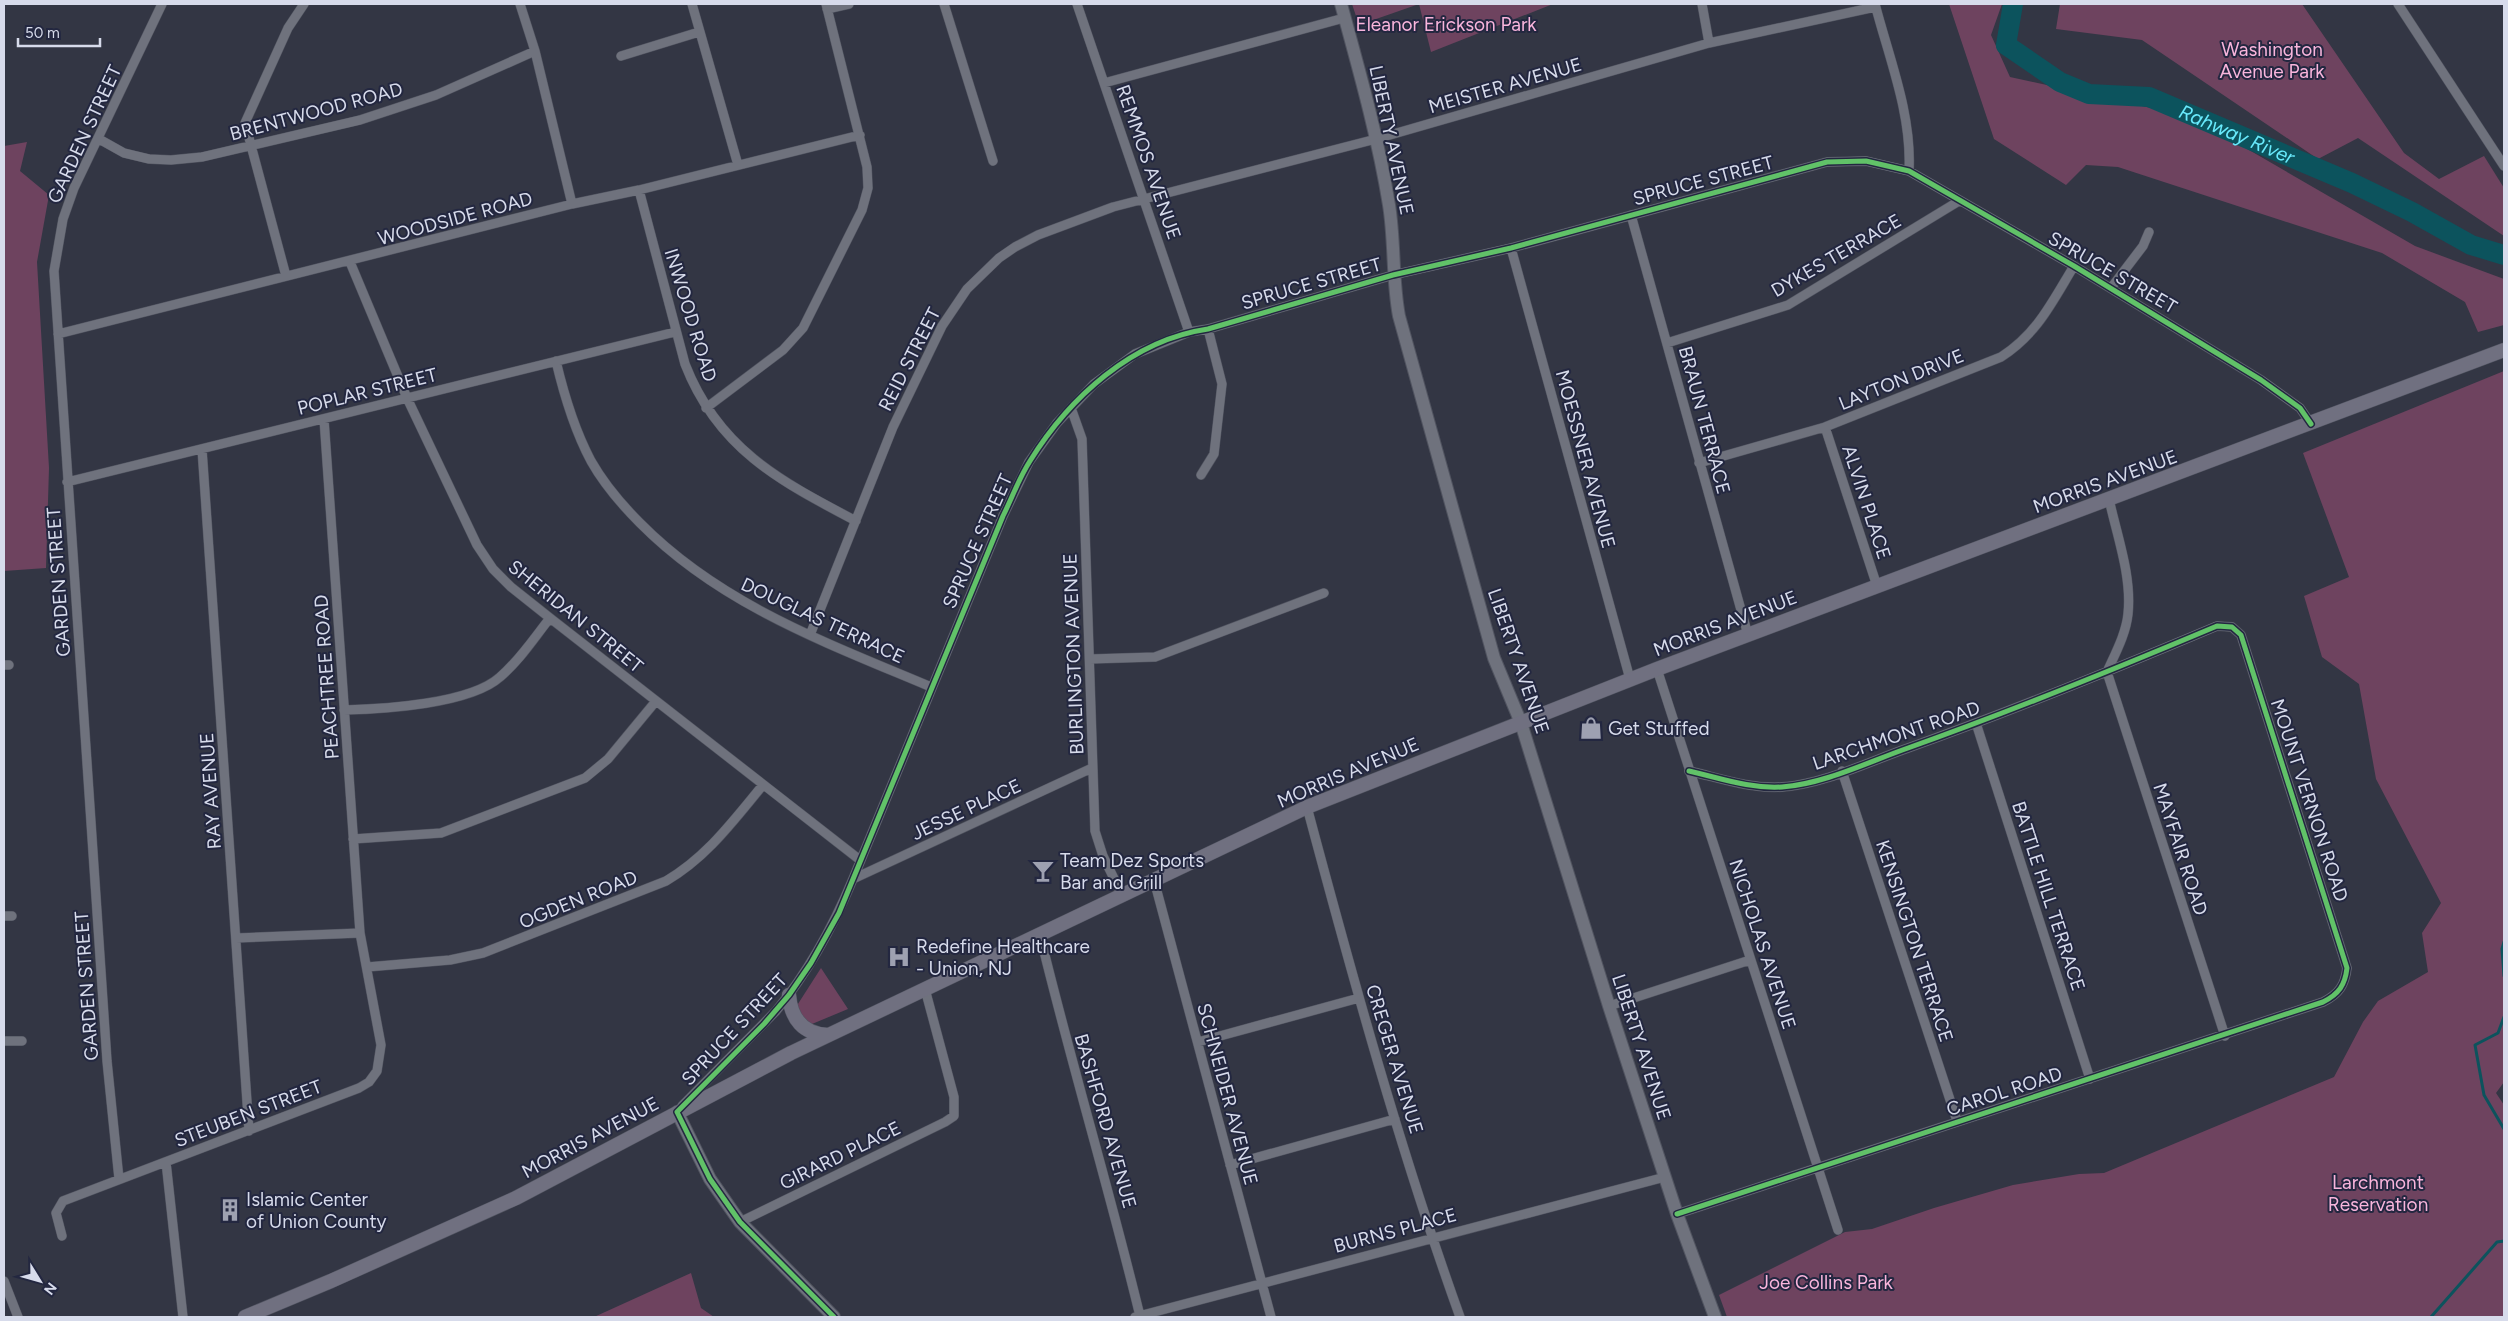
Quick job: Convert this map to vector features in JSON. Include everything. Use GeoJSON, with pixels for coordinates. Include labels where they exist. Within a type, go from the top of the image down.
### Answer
{"type":"FeatureCollection","features":[{"type":"Feature","properties":{"kind":"main road","name":"MORRIS AVENUE"},"geometry":{"type":"LineString","coordinates":[[245,1317],[337,1279],[516,1198],[676,1112],[828,1036],[1307,807],[1630,679],[2504,350]]}},
{"type":"Feature","properties":{"kind":"main road"},"geometry":{"type":"LineString","coordinates":[[789,995],[793,1016],[801,1026],[812,1033],[828,1036]]}},
{"type":"Feature","properties":{"kind":"street","name":"GARDEN STREET"},"geometry":{"type":"LineString","coordinates":[[118,1180],[107,1060],[54,293],[57,248],[63,219],[74,188],[162,4]]}},
{"type":"Feature","properties":{"kind":"street"},"geometry":{"type":"LineString","coordinates":[[286,276],[245,123],[288,28],[304,4]]}},
{"type":"Feature","properties":{"kind":"street"},"geometry":{"type":"LineString","coordinates":[[520,4],[535,51],[572,204]]}},
{"type":"Feature","properties":{"kind":"street"},"geometry":{"type":"LineString","coordinates":[[692,4],[738,165]]}},
{"type":"Feature","properties":{"kind":"street"},"geometry":{"type":"LineString","coordinates":[[706,408],[783,350],[803,328],[862,210],[868,188],[867,167],[826,7],[849,4]]}},
{"type":"Feature","properties":{"kind":"street"},"geometry":{"type":"LineString","coordinates":[[944,4],[993,160]]}},
{"type":"Feature","properties":{"kind":"street","name":"REMMOS AVENUE"},"geometry":{"type":"LineString","coordinates":[[1077,4],[1146,200],[1189,332]]}},
{"type":"Feature","properties":{"kind":"street","name":"LIBERTY AVENUE"},"geometry":{"type":"LineString","coordinates":[[1341,4],[1376,139],[1390,207],[1393,275],[1399,316],[1490,642],[1521,723],[1609,1006],[1677,1214],[1715,1317]]}},
{"type":"Feature","properties":{"kind":"street"},"geometry":{"type":"LineString","coordinates":[[1702,4],[1709,43]]}},
{"type":"Feature","properties":{"kind":"street"},"geometry":{"type":"LineString","coordinates":[[2398,4],[2504,166]]}},
{"type":"Feature","properties":{"kind":"street"},"geometry":{"type":"LineString","coordinates":[[1875,5],[1907,123],[1910,149],[1909,171]]}},
{"type":"Feature","properties":{"kind":"street","name":"MEISTER AVENUE"},"geometry":{"type":"LineString","coordinates":[[1146,200],[1376,139],[1709,43],[1875,5]]}},
{"type":"Feature","properties":{"kind":"street"},"geometry":{"type":"LineString","coordinates":[[1104,83],[1344,18]]}},
{"type":"Feature","properties":{"kind":"street"},"geometry":{"type":"LineString","coordinates":[[621,56],[699,32]]}},
{"type":"Feature","properties":{"kind":"street","name":"BRENTWOOD ROAD"},"geometry":{"type":"LineString","coordinates":[[99,139],[124,153],[158,160],[202,157],[360,120],[428,98],[535,51]]}},
{"type":"Feature","properties":{"kind":"street","name":"WOODSIDE ROAD"},"geometry":{"type":"LineString","coordinates":[[58,334],[286,276],[350,262],[572,204],[639,190],[860,135]]}},
{"type":"Feature","properties":{"kind":"street","name":"SPRUCE STREET"},"geometry":{"type":"LineString","coordinates":[[676,1112],[764,1024],[789,995],[826,938],[853,879],[1003,516],[1029,462],[1057,423],[1094,384],[1134,354],[1189,332],[1208,329],[1393,275],[1512,248],[1827,162],[1866,161],[1909,171],[2074,266],[2261,380],[2300,408],[2311,424]]}},
{"type":"Feature","properties":{"kind":"street","name":"INWOOD ROAD"},"geometry":{"type":"LineString","coordinates":[[639,190],[675,332],[694,389],[706,408],[726,435],[767,471],[795,490],[856,521]]}},
{"type":"Feature","properties":{"kind":"street","name":"REID STREET"},"geometry":{"type":"LineString","coordinates":[[810,636],[893,427],[942,326],[967,289],[999,258],[1026,240],[1113,207],[1146,200]]}},
{"type":"Feature","properties":{"kind":"street","name":"DYKES TERRACE"},"geometry":{"type":"LineString","coordinates":[[1666,343],[1788,306],[1960,201]]}},
{"type":"Feature","properties":{"kind":"street","name":"BRAUN TERRACE"},"geometry":{"type":"LineString","coordinates":[[1632,214],[1699,464],[1748,635]]}},
{"type":"Feature","properties":{"kind":"street"},"geometry":{"type":"LineString","coordinates":[[2111,288],[2142,246],[2149,232]]}},
{"type":"Feature","properties":{"kind":"street","name":"MOESSNER AVENUE"},"geometry":{"type":"LineString","coordinates":[[1512,248],[1630,679]]}},
{"type":"Feature","properties":{"kind":"street","name":"SHERIDAN STREET"},"geometry":{"type":"LineString","coordinates":[[350,262],[407,398],[477,546],[492,569],[550,618],[860,860]]}},
{"type":"Feature","properties":{"kind":"street","name":"LAYTON DRIVE"},"geometry":{"type":"LineString","coordinates":[[1699,464],[1825,428],[2001,356],[2014,348],[2037,326],[2074,266]]}},
{"type":"Feature","properties":{"kind":"street"},"geometry":{"type":"LineString","coordinates":[[1200,476],[1214,454],[1222,384],[1208,329]]}},
{"type":"Feature","properties":{"kind":"street","name":"POPLAR STREET"},"geometry":{"type":"LineString","coordinates":[[67,482],[675,332]]}},
{"type":"Feature","properties":{"kind":"street","name":"DOUGLAS TERRACE"},"geometry":{"type":"LineString","coordinates":[[556,361],[577,431],[592,462],[617,500],[655,538],[697,572],[742,602],[810,636],[931,687]]}},
{"type":"Feature","properties":{"kind":"street","name":"BURLINGTON AVENUE"},"geometry":{"type":"LineString","coordinates":[[1071,408],[1082,439],[1095,831],[1103,856],[1122,895]]}},
{"type":"Feature","properties":{"kind":"street","name":"PEACHTREE ROAD"},"geometry":{"type":"LineString","coordinates":[[324,419],[360,933],[367,967]]}},
{"type":"Feature","properties":{"kind":"street","name":"ALVIN PLACE"},"geometry":{"type":"LineString","coordinates":[[1825,428],[1877,586]]}},
{"type":"Feature","properties":{"kind":"street","name":"RAY AVENUE"},"geometry":{"type":"LineString","coordinates":[[202,449],[249,1130]]}},
{"type":"Feature","properties":{"kind":"street"},"geometry":{"type":"LineString","coordinates":[[2107,672],[2122,638],[2128,615],[2128,589],[2109,499]]}},
{"type":"Feature","properties":{"kind":"street"},"geometry":{"type":"LineString","coordinates":[[1090,659],[1155,657],[1324,592]]}},
{"type":"Feature","properties":{"kind":"street"},"geometry":{"type":"LineString","coordinates":[[344,710],[414,706],[466,694],[499,679],[515,663],[550,618]]}},
{"type":"Feature","properties":{"kind":"street","name":"LARCHMONT ROAD"},"geometry":{"type":"LineString","coordinates":[[1689,771],[1744,785],[1769,787],[1797,785],[1976,723],[2225,625]]}},
{"type":"Feature","properties":{"kind":"street","name":"MOUNT VERNON ROAD"},"geometry":{"type":"LineString","coordinates":[[2225,625],[2232,627],[2241,635],[2344,957],[2347,968],[2346,978],[2338,993]]}},
{"type":"Feature","properties":{"kind":"street","name":"NICHOLAS AVENUE"},"geometry":{"type":"LineString","coordinates":[[1657,669],[1838,1230]]}},
{"type":"Feature","properties":{"kind":"street","name":"MAYFAIR ROAD"},"geometry":{"type":"LineString","coordinates":[[2107,672],[2225,1036]]}},
{"type":"Feature","properties":{"kind":"street"},"geometry":{"type":"LineString","coordinates":[[353,839],[441,834],[585,778],[608,759],[656,701]]}},
{"type":"Feature","properties":{"kind":"street","name":"BATTLE HILL TERRACE"},"geometry":{"type":"LineString","coordinates":[[1976,723],[2090,1079]]}},
{"type":"Feature","properties":{"kind":"street","name":"JESSE PLACE"},"geometry":{"type":"LineString","coordinates":[[853,879],[1092,768]]}},
{"type":"Feature","properties":{"kind":"street","name":"KENSINGTON TERRACE"},"geometry":{"type":"LineString","coordinates":[[1842,771],[1957,1121]]}},
{"type":"Feature","properties":{"kind":"street","name":"OGDEN ROAD"},"geometry":{"type":"LineString","coordinates":[[367,967],[450,960],[483,953],[666,881],[686,869],[703,855],[763,785]]}},
{"type":"Feature","properties":{"kind":"street","name":"CREGER AVENUE"},"geometry":{"type":"LineString","coordinates":[[1307,807],[1359,998],[1395,1119],[1431,1237],[1460,1317]]}},
{"type":"Feature","properties":{"kind":"street","name":"SCHNEIDER AVENUE"},"geometry":{"type":"LineString","coordinates":[[1154,880],[1271,1317]]}},
{"type":"Feature","properties":{"kind":"street"},"geometry":{"type":"LineString","coordinates":[[236,938],[360,933]]}},
{"type":"Feature","properties":{"kind":"street","name":"BASHFORD AVENUE"},"geometry":{"type":"LineString","coordinates":[[1040,935],[1056,1003],[1116,1216],[1138,1317]]}},
{"type":"Feature","properties":{"kind":"street"},"geometry":{"type":"LineString","coordinates":[[1609,1006],[1750,960]]}},
{"type":"Feature","properties":{"kind":"street","name":"STEUBEN STREET"},"geometry":{"type":"LineString","coordinates":[[62,1236],[56,1213],[64,1201],[369,1082],[380,1060],[381,1045],[367,967]]}},
{"type":"Feature","properties":{"kind":"street","name":"GIRARD PLACE"},"geometry":{"type":"LineString","coordinates":[[740,1222],[954,1116],[954,1097],[925,989]]}},
{"type":"Feature","properties":{"kind":"street","name":"CAROL ROAD"},"geometry":{"type":"LineString","coordinates":[[1677,1214],[1957,1121],[2225,1036],[2323,1002],[2338,993]]}},
{"type":"Feature","properties":{"kind":"street"},"geometry":{"type":"LineString","coordinates":[[1198,1042],[1359,998]]}},
{"type":"Feature","properties":{"kind":"street"},"geometry":{"type":"LineString","coordinates":[[4,1041],[22,1040]]}},
{"type":"Feature","properties":{"kind":"street"},"geometry":{"type":"LineString","coordinates":[[676,1112],[710,1179],[740,1222],[834,1317]]}},
{"type":"Feature","properties":{"kind":"street"},"geometry":{"type":"LineString","coordinates":[[1230,1165],[1395,1119]]}},
{"type":"Feature","properties":{"kind":"street"},"geometry":{"type":"LineString","coordinates":[[166,1162],[183,1317]]}},
{"type":"Feature","properties":{"kind":"street","name":"BURNS PLACE"},"geometry":{"type":"LineString","coordinates":[[1138,1317],[1431,1237],[1665,1177]]}},
{"type":"Feature","properties":{"kind":"street"},"geometry":{"type":"LineString","coordinates":[[4,1281],[18,1317]]}},
{"type":"Feature","properties":{"kind":"green space"},"geometry":{"type":"Polygon","coordinates":[[[1352,4],[1419,4],[1359,25],[1352,4]]]}},
{"type":"Feature","properties":{"kind":"green space","name":"Eleanor Erickson Park"},"geometry":{"type":"Polygon","coordinates":[[[1419,4],[1553,4],[1431,52],[1419,4]]]}},
{"type":"Feature","properties":{"kind":"green space"},"geometry":{"type":"Polygon","coordinates":[[[1949,4],[2002,4],[1991,35],[2010,77],[2192,117],[2415,246],[2504,279],[2504,325],[2478,332],[2465,302],[2382,253],[2118,167],[2086,165],[2066,185],[1994,139],[1949,4]]]}},
{"type":"Feature","properties":{"kind":"green space","name":"Washington Avenue Park"},"geometry":{"type":"Polygon","coordinates":[[[2060,4],[2302,4],[2404,153],[2439,179],[2484,156],[2504,188],[2504,236],[2358,138],[2318,159],[2142,40],[2056,29],[2060,4]]]}},
{"type":"Feature","properties":{"kind":"green space"},"geometry":{"type":"Polygon","coordinates":[[[27,142],[20,171],[49,195],[37,262],[49,468],[46,568],[4,571],[4,146],[27,142]]]}},
{"type":"Feature","properties":{"kind":"green space","name":"Larchmont Reservation"},"geometry":{"type":"Polygon","coordinates":[[[2504,371],[2504,1082],[2496,1093],[2504,1105],[2504,1317],[1727,1317],[1719,1295],[1845,1232],[1872,1229],[1934,1208],[2013,1185],[2079,1174],[2104,1173],[2334,1077],[2363,1022],[2378,1001],[2428,972],[2422,933],[2441,903],[2376,779],[2359,684],[2322,657],[2304,596],[2349,577],[2303,453],[2504,371]]]}},
{"type":"Feature","properties":{"kind":"green space"},"geometry":{"type":"Polygon","coordinates":[[[821,968],[848,1009],[812,1024],[807,1022],[796,1007],[821,968]]]}},
{"type":"Feature","properties":{"kind":"green space"},"geometry":{"type":"Polygon","coordinates":[[[691,1273],[701,1308],[714,1317],[594,1317],[691,1273]]]}},
{"type":"Feature","properties":{"kind":"waterway","name":"Rahway River"},"geometry":{"type":"LineString","coordinates":[[2013,4],[2006,45],[2060,82],[2089,94],[2149,97],[2352,183],[2412,212],[2471,245],[2504,255]]}},
{"type":"Feature","properties":{"kind":"waterway"},"geometry":{"type":"LineString","coordinates":[[2504,942],[2502,949],[2504,976]]}},
{"type":"Feature","properties":{"kind":"waterway"},"geometry":{"type":"LineString","coordinates":[[2504,1017],[2498,1033],[2475,1045],[2484,1095],[2504,1129]]}},
{"type":"Feature","properties":{"kind":"waterway"},"geometry":{"type":"LineString","coordinates":[[2431,1317],[2497,1242],[2504,1241]]}},
{"type":"Feature","properties":{"kind":"cycle path"},"geometry":{"type":"LineString","coordinates":[[834,1317],[740,1222],[710,1179],[677,1112],[764,1024],[789,995],[811,963],[839,913],[1022,474],[1046,438],[1083,394],[1129,359],[1154,345],[1180,335],[1208,329],[1393,275],[1511,248],[1827,162],[1866,161],[1909,171],[2074,266],[2261,380],[2300,408],[2311,424]]}},
{"type":"Feature","properties":{"kind":"cycle path"},"geometry":{"type":"LineString","coordinates":[[1677,1214],[2323,1002],[2333,996],[2340,988],[2345,979],[2347,968],[2241,635],[2232,627],[2217,626],[2025,704],[1846,772],[1814,782],[1782,787],[1758,786],[1689,771]]}},
{"type":"Feature","properties":{"kind":"place","name":"Get Stuffed"},"geometry":{"type":"Point","coordinates":[1591,728]}},
{"type":"Feature","properties":{"kind":"place","name":"Team Dez Sports Bar and Grill"},"geometry":{"type":"Point","coordinates":[1043,871]}},
{"type":"Feature","properties":{"kind":"place","name":"Redefine Healthcare - Union, NJ"},"geometry":{"type":"Point","coordinates":[899,957]}},
{"type":"Feature","properties":{"kind":"place","name":"Islamic Center of Union County"},"geometry":{"type":"Point","coordinates":[230,1210]}},
{"type":"Feature","properties":{"kind":"park label","name":"Joe Collins Park"},"geometry":{"type":"Point","coordinates":[1826,1282]}}]}
